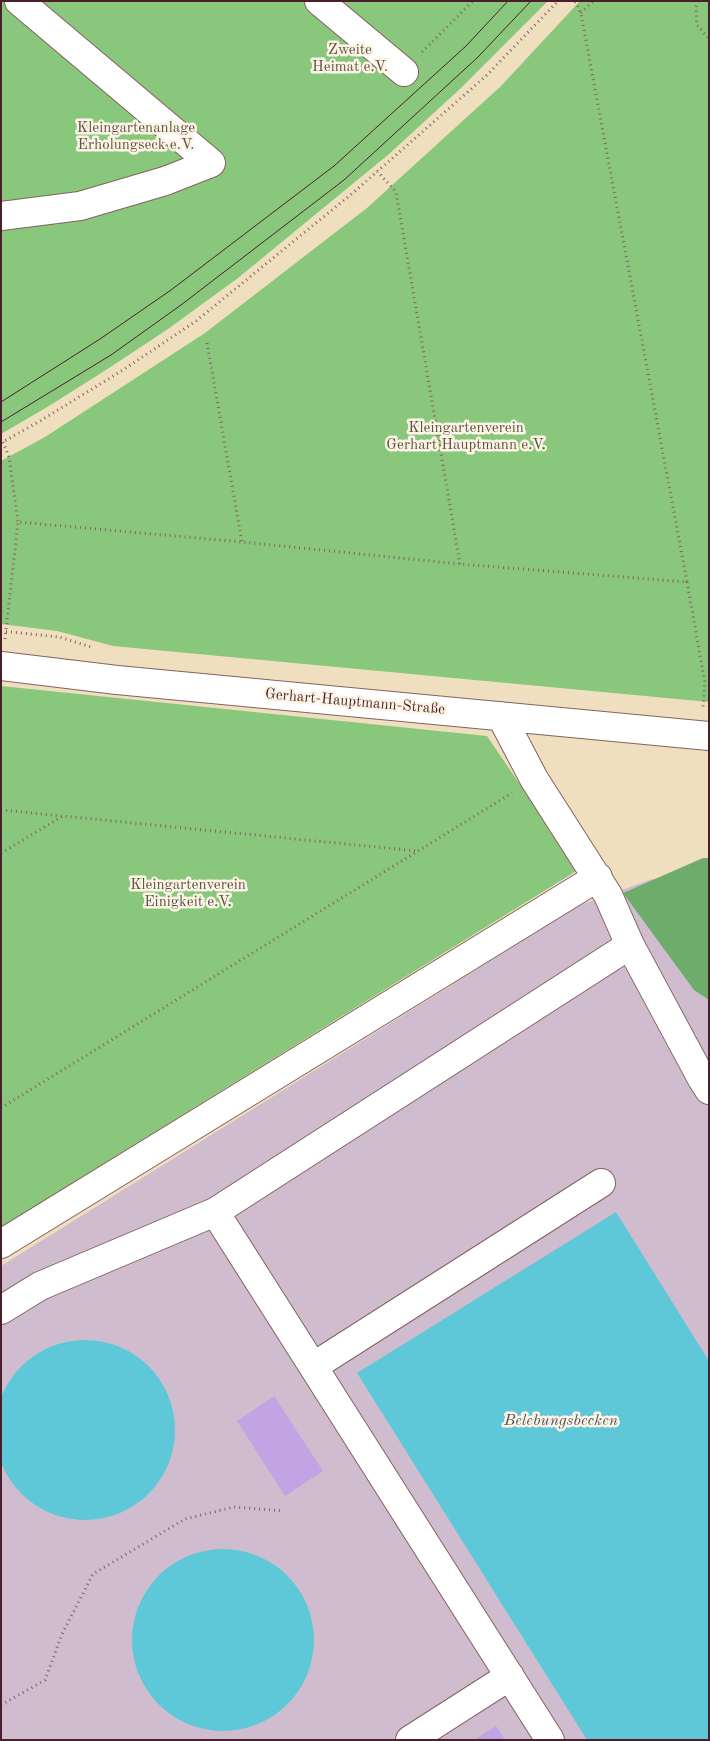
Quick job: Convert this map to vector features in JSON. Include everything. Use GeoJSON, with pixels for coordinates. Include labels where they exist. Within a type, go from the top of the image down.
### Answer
{"type":"FeatureCollection","features":[{"type":"Feature","properties":{"kind":"street"},"geometry":{"type":"LineString","coordinates":[[1,216],[80,206],[166,181],[211,163],[19,1]]}},
{"type":"Feature","properties":{"kind":"street"},"geometry":{"type":"LineString","coordinates":[[319,1],[404,72]]}},
{"type":"Feature","properties":{"kind":"street","name":"Gerhart-Hauptmann-Straße"},"geometry":{"type":"LineString","coordinates":[[1,666],[501,716],[706,723]]}},
{"type":"Feature","properties":{"kind":"street"},"geometry":{"type":"LineString","coordinates":[[501,716],[534,779],[598,877],[630,945],[709,1090]]}},
{"type":"Feature","properties":{"kind":"street"},"geometry":{"type":"LineString","coordinates":[[1,1244],[598,877]]}},
{"type":"Feature","properties":{"kind":"street"},"geometry":{"type":"LineString","coordinates":[[1,1310],[40,1286],[215,1212],[630,945]]}},
{"type":"Feature","properties":{"kind":"street"},"geometry":{"type":"LineString","coordinates":[[314,1366],[601,1183]]}},
{"type":"Feature","properties":{"kind":"street"},"geometry":{"type":"LineString","coordinates":[[215,1212],[550,1740]]}},
{"type":"Feature","properties":{"kind":"street"},"geometry":{"type":"LineString","coordinates":[[410,1740],[510,1676]]}},
{"type":"Feature","properties":{"kind":"path"},"geometry":{"type":"LineString","coordinates":[[404,72],[473,1]]}},
{"type":"Feature","properties":{"kind":"path"},"geometry":{"type":"LineString","coordinates":[[8,614],[18,522],[9,457],[2,442],[123,370],[196,321],[377,171],[487,75],[558,1]]}},
{"type":"Feature","properties":{"kind":"path"},"geometry":{"type":"LineString","coordinates":[[574,1],[581,14],[687,582],[704,683],[706,723]]}},
{"type":"Feature","properties":{"kind":"path"},"geometry":{"type":"LineString","coordinates":[[581,14],[593,1]]}},
{"type":"Feature","properties":{"kind":"path"},"geometry":{"type":"LineString","coordinates":[[698,1],[696,7],[698,25],[709,39]]}},
{"type":"Feature","properties":{"kind":"path"},"geometry":{"type":"LineString","coordinates":[[377,171],[396,192],[460,564]]}},
{"type":"Feature","properties":{"kind":"path"},"geometry":{"type":"LineString","coordinates":[[207,343],[242,542]]}},
{"type":"Feature","properties":{"kind":"path"},"geometry":{"type":"LineString","coordinates":[[18,522],[460,564],[687,582]]}},
{"type":"Feature","properties":{"kind":"path"},"geometry":{"type":"LineString","coordinates":[[1,1108],[534,779]]}},
{"type":"Feature","properties":{"kind":"path"},"geometry":{"type":"LineString","coordinates":[[1,810],[417,852]]}},
{"type":"Feature","properties":{"kind":"path"},"geometry":{"type":"LineString","coordinates":[[1,854],[63,816]]}},
{"type":"Feature","properties":{"kind":"path"},"geometry":{"type":"LineString","coordinates":[[1,1705],[45,1680],[62,1634],[93,1574],[184,1519],[234,1507],[284,1511]]}},
{"type":"Feature","properties":{"kind":"shaded area"},"geometry":{"type":"Polygon","coordinates":[[[652,879],[709,884],[709,1740],[1,1740],[1,1266],[580,905],[652,879]]]}},
{"type":"Feature","properties":{"kind":"green space","name":"Kleingartenanlage Erholungseck e.V."},"geometry":{"type":"Polygon","coordinates":[[[1,1],[548,1],[461,88],[389,154],[238,278],[168,329],[109,368],[1,434],[1,1]]]}},
{"type":"Feature","properties":{"kind":"green space","name":"Kleingartenverein Gerhart Hauptmann e.V."},"geometry":{"type":"Polygon","coordinates":[[[580,1],[709,1],[709,702],[113,646],[57,631],[1,624],[1,461],[45,437],[205,333],[367,208],[501,86],[580,1]]]}},
{"type":"Feature","properties":{"kind":"green space","name":"Kleingartenverein Einigkeit e.V."},"geometry":{"type":"Polygon","coordinates":[[[1,686],[487,736],[578,870],[1,1227],[1,686]]]}},
{"type":"Feature","properties":{"kind":"green space"},"geometry":{"type":"Polygon","coordinates":[[[703,858],[709,858],[709,1000],[694,990],[623,893],[703,858]]]}},
{"type":"Feature","properties":{"kind":"water","name":"Belebungsbecken"},"geometry":{"type":"Polygon","coordinates":[[[616,1212],[709,1361],[709,1740],[587,1740],[357,1373],[616,1212]]]}},
{"type":"Feature","properties":{"kind":"water"},"geometry":{"type":"Polygon","coordinates":[[[76,1340],[94,1340],[119,1347],[135,1355],[149,1366],[160,1380],[168,1396],[175,1421],[175,1439],[168,1464],[160,1480],[149,1494],[135,1505],[111,1516],[94,1520],[76,1520],[59,1516],[35,1505],[15,1487],[-1,1456],[-5,1439],[-5,1421],[-1,1404],[10,1380],[28,1360],[59,1344],[76,1340]]]}},
{"type":"Feature","properties":{"kind":"water"},"geometry":{"type":"Polygon","coordinates":[[[223,1549],[241,1551],[258,1556],[274,1564],[293,1582],[307,1605],[312,1622],[314,1640],[312,1658],[307,1675],[299,1691],[281,1710],[258,1724],[241,1729],[223,1731],[205,1729],[188,1724],[172,1716],[153,1698],[139,1675],[134,1658],[132,1640],[134,1622],[139,1605],[147,1589],[165,1570],[188,1556],[205,1551],[223,1549]]]}},
{"type":"Feature","properties":{"kind":"building"},"geometry":{"type":"Polygon","coordinates":[[[274,1396],[323,1471],[285,1496],[237,1421],[274,1396]]]}},
{"type":"Feature","properties":{"kind":"building"},"geometry":{"type":"Polygon","coordinates":[[[496,1726],[505,1740],[474,1740],[496,1726]]]}},
{"type":"Feature","properties":{"kind":"tram line"},"geometry":{"type":"LineString","coordinates":[[1,402],[100,339],[171,290],[334,166],[466,46],[508,1]]}},
{"type":"Feature","properties":{"kind":"tram line"},"geometry":{"type":"LineString","coordinates":[[1,422],[111,355],[181,305],[344,180],[478,57],[531,1]]}},
{"type":"Feature","properties":{"kind":"park label","name":"Zweite Heimat e.V."},"geometry":{"type":"Point","coordinates":[350,58]}}]}
